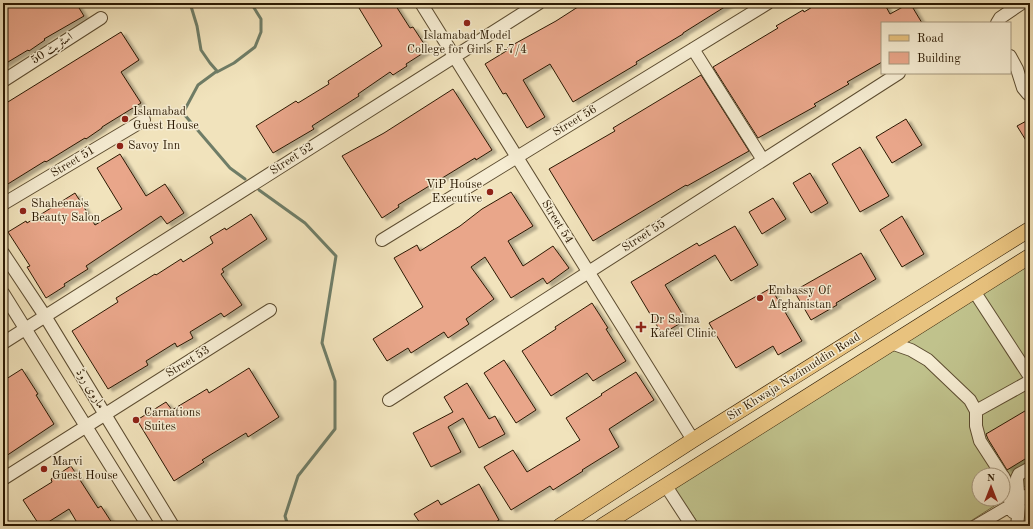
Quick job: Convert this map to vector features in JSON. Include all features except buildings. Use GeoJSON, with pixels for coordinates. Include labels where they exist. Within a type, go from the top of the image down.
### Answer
{"type":"FeatureCollection","features":[{"type":"Feature","properties":{"kind":"main road","name":"Sir Khwaja Nazimuddin Road"},"geometry":{"type":"LineString","coordinates":[[560,526],[1030,229]]}},
{"type":"Feature","properties":{"kind":"main road","name":"Sir Khwaja Nazimuddin Road"},"geometry":{"type":"LineString","coordinates":[[602,526],[1030,256]]}},
{"type":"Feature","properties":{"kind":"main road"},"geometry":{"type":"LineString","coordinates":[[833,353],[846,372]]}},
{"type":"Feature","properties":{"kind":"street","name":"Street 54"},"geometry":{"type":"LineString","coordinates":[[421,3],[694,440]]}},
{"type":"Feature","properties":{"kind":"street","name":"Street 52"},"geometry":{"type":"LineString","coordinates":[[3,343],[539,3]]}},
{"type":"Feature","properties":{"kind":"street","name":"Street 56"},"geometry":{"type":"LineString","coordinates":[[382,240],[768,3]]}},
{"type":"Feature","properties":{"kind":"street"},"geometry":{"type":"LineString","coordinates":[[998,20],[1022,3]]}},
{"type":"Feature","properties":{"kind":"street","name":"اسٹریٹ 50"},"geometry":{"type":"LineString","coordinates":[[3,81],[101,18]]}},
{"type":"Feature","properties":{"kind":"street"},"geometry":{"type":"LineString","coordinates":[[693,49],[763,160]]}},
{"type":"Feature","properties":{"kind":"street"},"geometry":{"type":"LineString","coordinates":[[1011,58],[1017,69],[1023,88],[1028,94]]}},
{"type":"Feature","properties":{"kind":"street","name":"Street 55"},"geometry":{"type":"LineString","coordinates":[[389,400],[897,74]]}},
{"type":"Feature","properties":{"kind":"street","name":"Street 51"},"geometry":{"type":"LineString","coordinates":[[3,204],[144,120]]}},
{"type":"Feature","properties":{"kind":"street","name":"ماروی روڈ"},"geometry":{"type":"LineString","coordinates":[[3,253],[45,316],[173,526]]}},
{"type":"Feature","properties":{"kind":"street"},"geometry":{"type":"LineString","coordinates":[[974,291],[1030,377]]}},
{"type":"Feature","properties":{"kind":"street","name":"ماروی روڈ"},"geometry":{"type":"LineString","coordinates":[[3,293],[148,526]]}},
{"type":"Feature","properties":{"kind":"street","name":"Street 53"},"geometry":{"type":"LineString","coordinates":[[3,479],[270,310]]}},
{"type":"Feature","properties":{"kind":"street"},"geometry":{"type":"LineString","coordinates":[[891,343],[911,350],[928,360],[970,400],[976,411],[976,426],[980,441],[996,467]]}},
{"type":"Feature","properties":{"kind":"street"},"geometry":{"type":"LineString","coordinates":[[976,411],[1030,381]]}},
{"type":"Feature","properties":{"kind":"street"},"geometry":{"type":"LineString","coordinates":[[1017,526],[1015,503],[1017,478],[1019,474],[1030,468]]}},
{"type":"Feature","properties":{"kind":"street"},"geometry":{"type":"LineString","coordinates":[[666,486],[692,526]]}},
{"type":"Feature","properties":{"kind":"street"},"geometry":{"type":"LineString","coordinates":[[1011,494],[1015,503]]}},
{"type":"Feature","properties":{"kind":"street"},"geometry":{"type":"LineString","coordinates":[[976,526],[1030,494]]}},
{"type":"Feature","properties":{"kind":"green space"},"geometry":{"type":"Polygon","coordinates":[[[1030,261],[1030,483],[1011,495],[1011,467],[971,467],[971,507],[993,507],[963,526],[700,526],[674,488],[1030,261]]]}},
{"type":"Feature","properties":{"kind":"waterway"},"geometry":{"type":"LineString","coordinates":[[190,3],[197,26],[201,50],[217,71],[198,85],[183,113],[230,168],[245,179]]}},
{"type":"Feature","properties":{"kind":"waterway"},"geometry":{"type":"LineString","coordinates":[[217,72],[234,63],[255,47],[261,32],[261,19],[251,3]]}},
{"type":"Feature","properties":{"kind":"waterway"},"geometry":{"type":"LineString","coordinates":[[259,190],[305,223],[336,256],[322,343],[335,381],[335,429],[298,476],[285,516],[288,526]]}},
{"type":"Feature","properties":{"kind":"place","name":"Islamabad Model College for Girls F-7/4"},"geometry":{"type":"Point","coordinates":[467,23]}},
{"type":"Feature","properties":{"kind":"place","name":"Islamabad Guest House"},"geometry":{"type":"Point","coordinates":[125,119]}},
{"type":"Feature","properties":{"kind":"place","name":"Savoy Inn"},"geometry":{"type":"Point","coordinates":[120,146]}},
{"type":"Feature","properties":{"kind":"place","name":"ViP House Executive"},"geometry":{"type":"Point","coordinates":[490,192]}},
{"type":"Feature","properties":{"kind":"place","name":"Shaheena's Beauty Salon"},"geometry":{"type":"Point","coordinates":[23,211]}},
{"type":"Feature","properties":{"kind":"place","name":"Embassy Of Afghanistan"},"geometry":{"type":"Point","coordinates":[760,298]}},
{"type":"Feature","properties":{"kind":"place","name":"Dr Salma Kafeel Clinic"},"geometry":{"type":"Point","coordinates":[641,327]}},
{"type":"Feature","properties":{"kind":"place","name":"Carnations Suites"},"geometry":{"type":"Point","coordinates":[136,420]}},
{"type":"Feature","properties":{"kind":"place","name":"Marvi Guest House"},"geometry":{"type":"Point","coordinates":[44,469]}}]}
